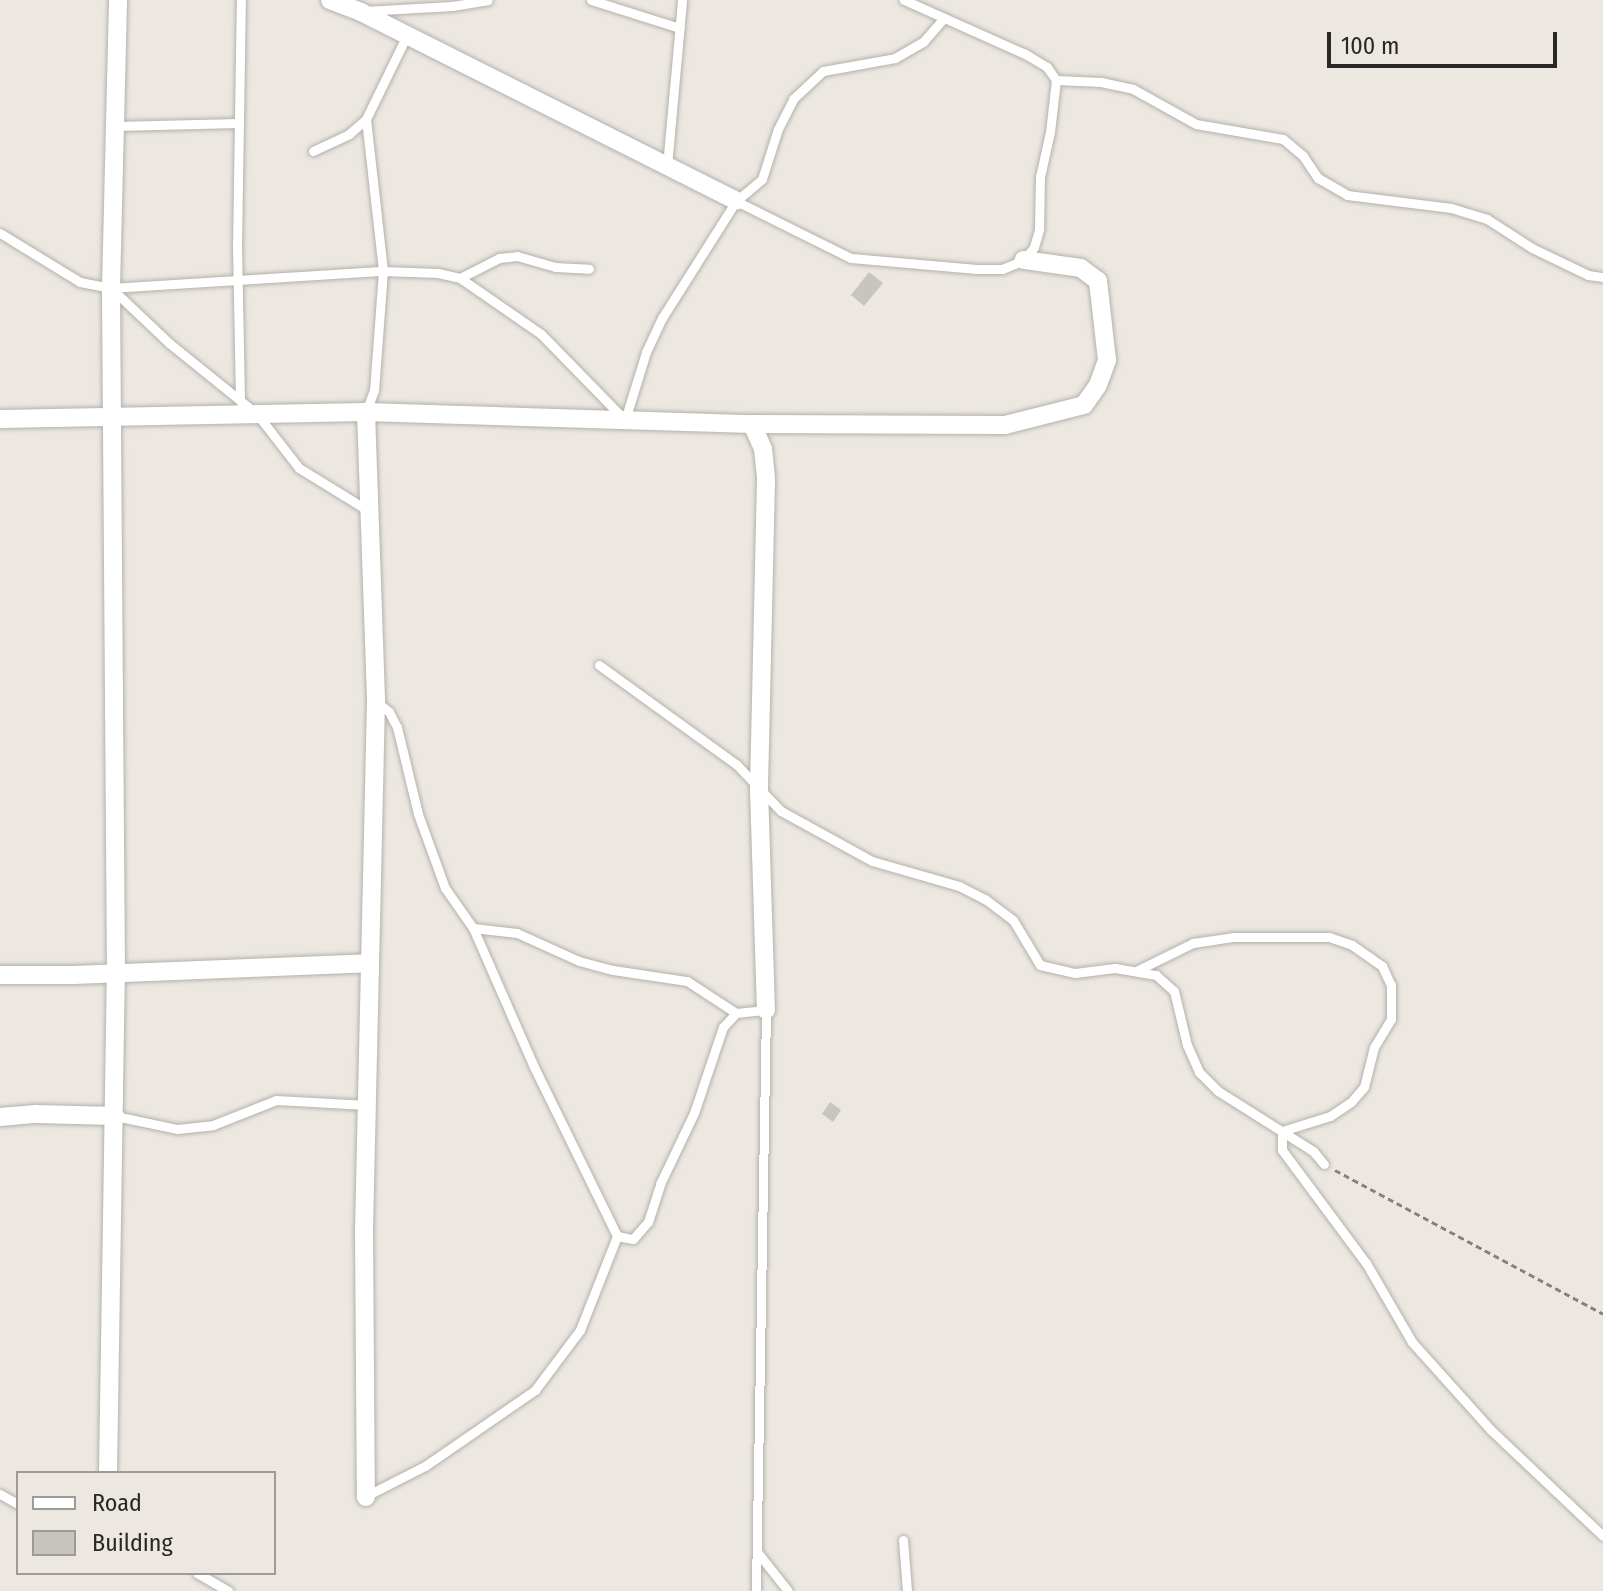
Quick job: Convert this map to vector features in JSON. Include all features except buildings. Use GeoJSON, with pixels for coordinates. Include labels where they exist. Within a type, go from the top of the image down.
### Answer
{"type":"FeatureCollection","features":[{"type":"Feature","properties":{"kind":"street"},"geometry":{"type":"LineString","coordinates":[[108,1471],[116,974],[111,288],[118,0]]}},
{"type":"Feature","properties":{"kind":"street"},"geometry":{"type":"LineString","coordinates":[[330,0],[364,6],[407,35],[736,201]]}},
{"type":"Feature","properties":{"kind":"street"},"geometry":{"type":"LineString","coordinates":[[0,419],[366,412],[752,424],[1005,425],[1084,405],[1098,385],[1107,360],[1098,281],[1081,268],[1024,260]]}},
{"type":"Feature","properties":{"kind":"street"},"geometry":{"type":"LineString","coordinates":[[366,412],[376,701],[367,1105],[366,1497]]}},
{"type":"Feature","properties":{"kind":"street"},"geometry":{"type":"LineString","coordinates":[[752,424],[763,449],[766,479],[759,789],[766,1010]]}},
{"type":"Feature","properties":{"kind":"street"},"geometry":{"type":"LineString","coordinates":[[0,975],[116,974],[369,963]]}},
{"type":"Feature","properties":{"kind":"street"},"geometry":{"type":"LineString","coordinates":[[0,1117],[36,1114],[115,1116]]}},
{"type":"Feature","properties":{"kind":"lane"},"geometry":{"type":"LineString","coordinates":[[240,401],[237,280],[241,0]]}},
{"type":"Feature","properties":{"kind":"lane"},"geometry":{"type":"LineString","coordinates":[[364,6],[452,6],[488,0]]}},
{"type":"Feature","properties":{"kind":"lane"},"geometry":{"type":"LineString","coordinates":[[591,0],[680,28]]}},
{"type":"Feature","properties":{"kind":"lane"},"geometry":{"type":"LineString","coordinates":[[667,166],[682,0]]}},
{"type":"Feature","properties":{"kind":"lane"},"geometry":{"type":"LineString","coordinates":[[736,201],[851,258],[977,269],[1002,269],[1024,260],[1034,247],[1039,229],[1040,177],[1050,132],[1056,80],[1047,67],[1025,54],[908,1]]}},
{"type":"Feature","properties":{"kind":"lane"},"geometry":{"type":"LineString","coordinates":[[0,233],[80,282],[111,288],[383,271],[438,273],[460,278],[541,334],[625,420],[646,352],[662,318],[736,201],[762,179],[778,129],[793,99],[823,71],[895,58],[923,42],[944,18]]}},
{"type":"Feature","properties":{"kind":"lane"},"geometry":{"type":"LineString","coordinates":[[313,151],[349,134],[366,119],[407,35]]}},
{"type":"Feature","properties":{"kind":"lane"},"geometry":{"type":"LineString","coordinates":[[1056,80],[1101,82],[1133,89],[1196,124],[1283,139],[1303,156],[1318,178],[1347,195],[1451,208],[1487,219],[1532,248],[1588,275],[1603,277]]}},
{"type":"Feature","properties":{"kind":"lane"},"geometry":{"type":"LineString","coordinates":[[366,119],[383,271],[374,390],[366,412]]}},
{"type":"Feature","properties":{"kind":"lane"},"geometry":{"type":"LineString","coordinates":[[115,126],[238,123]]}},
{"type":"Feature","properties":{"kind":"lane"},"geometry":{"type":"LineString","coordinates":[[460,278],[499,258],[517,256],[555,267],[589,269]]}},
{"type":"Feature","properties":{"kind":"lane"},"geometry":{"type":"LineString","coordinates":[[111,288],[169,343],[257,414],[299,468],[369,511]]}},
{"type":"Feature","properties":{"kind":"lane"},"geometry":{"type":"LineString","coordinates":[[599,665],[737,765],[781,811],[872,861],[959,886],[985,899],[1013,920],[1040,965],[1075,973],[1115,968],[1156,975],[1174,991],[1187,1045],[1199,1072],[1218,1091],[1313,1151],[1324,1164]]}},
{"type":"Feature","properties":{"kind":"lane"},"geometry":{"type":"LineString","coordinates":[[366,1497],[425,1466],[535,1390],[580,1330],[593,1305],[617,1236],[534,1067],[473,928],[445,888],[418,814],[397,727],[389,712],[376,701]]}},
{"type":"Feature","properties":{"kind":"lane"},"geometry":{"type":"LineString","coordinates":[[473,928],[517,933],[579,961],[613,970],[687,981],[736,1013],[766,1010],[756,1591]]}},
{"type":"Feature","properties":{"kind":"lane"},"geometry":{"type":"LineString","coordinates":[[1136,971],[1193,943],[1233,937],[1329,937],[1352,945],[1382,966],[1391,985],[1391,1019],[1374,1047],[1364,1087],[1351,1102],[1330,1116],[1282,1131]]}},
{"type":"Feature","properties":{"kind":"lane"},"geometry":{"type":"LineString","coordinates":[[617,1236],[633,1239],[648,1222],[660,1184],[694,1113],[714,1045],[723,1027],[736,1013]]}},
{"type":"Feature","properties":{"kind":"lane"},"geometry":{"type":"LineString","coordinates":[[115,1116],[149,1125],[187,1129],[213,1125],[276,1100],[367,1105]]}},
{"type":"Feature","properties":{"kind":"lane"},"geometry":{"type":"LineString","coordinates":[[1282,1131],[1282,1150],[1293,1169],[1366,1263],[1412,1342],[1491,1430],[1603,1536]]}},
{"type":"Feature","properties":{"kind":"lane"},"geometry":{"type":"LineString","coordinates":[[903,1540],[907,1591]]}},
{"type":"Feature","properties":{"kind":"lane"},"geometry":{"type":"LineString","coordinates":[[757,1552],[788,1591]]}},
{"type":"Feature","properties":{"kind":"lane"},"geometry":{"type":"LineString","coordinates":[[200,1575],[228,1591]]}},
{"type":"Feature","properties":{"kind":"path"},"geometry":{"type":"LineString","coordinates":[[1324,1164],[1603,1314]]}}]}
